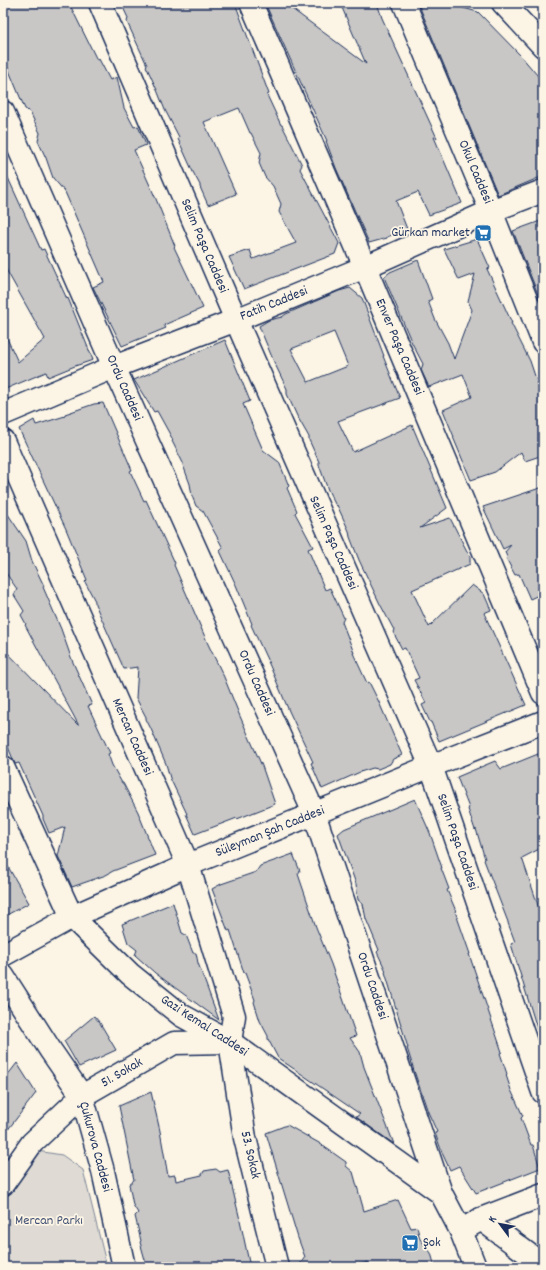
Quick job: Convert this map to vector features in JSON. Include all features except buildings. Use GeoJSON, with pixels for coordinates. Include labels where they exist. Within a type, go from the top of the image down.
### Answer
{"type":"FeatureCollection","features":[{"type":"Feature","properties":{"kind":"street","name":"Selim Paşa Caddesi"},"geometry":{"type":"LineString","coordinates":[[100,3],[236,320],[431,766],[543,1092]]}},
{"type":"Feature","properties":{"kind":"street","name":"Enver Paşa Caddesi"},"geometry":{"type":"LineString","coordinates":[[251,3],[365,267],[543,692]]}},
{"type":"Feature","properties":{"kind":"street","name":"Okul Caddesi"},"geometry":{"type":"LineString","coordinates":[[404,3],[491,211],[543,342]]}},
{"type":"Feature","properties":{"kind":"street"},"geometry":{"type":"LineString","coordinates":[[503,3],[543,46]]}},
{"type":"Feature","properties":{"kind":"street","name":"Ordu Caddesi"},"geometry":{"type":"LineString","coordinates":[[3,112],[114,367],[314,813],[441,1193],[462,1231],[475,1267]]}},
{"type":"Feature","properties":{"kind":"street","name":"Fatih Caddesi"},"geometry":{"type":"LineString","coordinates":[[3,414],[114,367],[236,320],[365,267],[491,211],[543,191]]}},
{"type":"Feature","properties":{"kind":"street","name":"Mercan Caddesi"},"geometry":{"type":"LineString","coordinates":[[3,441],[188,865],[234,1016],[230,1042]]}},
{"type":"Feature","properties":{"kind":"street","name":"Süleyman Şah Caddesi"},"geometry":{"type":"LineString","coordinates":[[3,955],[72,917],[188,865],[543,722]]}},
{"type":"Feature","properties":{"kind":"street","name":"Gazi Kemal Caddesi"},"geometry":{"type":"LineString","coordinates":[[3,767],[72,917],[130,974],[181,1015],[230,1042],[441,1193]]}},
{"type":"Feature","properties":{"kind":"street","name":"Çukurova Caddesi"},"geometry":{"type":"LineString","coordinates":[[3,976],[82,1096],[103,1171],[124,1267]]}},
{"type":"Feature","properties":{"kind":"street","name":"51. Sokak"},"geometry":{"type":"LineString","coordinates":[[3,1184],[32,1143],[82,1096],[174,1043],[230,1042]]}},
{"type":"Feature","properties":{"kind":"street","name":"53. Sokak"},"geometry":{"type":"LineString","coordinates":[[230,1042],[245,1138],[277,1267]]}},
{"type":"Feature","properties":{"kind":"street"},"geometry":{"type":"LineString","coordinates":[[462,1231],[481,1219],[543,1195]]}},
{"type":"Feature","properties":{"kind":"street"},"geometry":{"type":"LineString","coordinates":[[481,1219],[543,1265]]}},
{"type":"Feature","properties":{"kind":"green space","name":"Mercan Parkı"},"geometry":{"type":"Polygon","coordinates":[[[37,1151],[62,1155],[83,1170],[107,1267],[3,1267],[3,1200],[37,1151]]]}},
{"type":"Feature","properties":{"kind":"place","name":"Gürkan market"},"geometry":{"type":"Point","coordinates":[483,233]}},
{"type":"Feature","properties":{"kind":"place","name":"Şok"},"geometry":{"type":"Point","coordinates":[410,1243]}}]}
